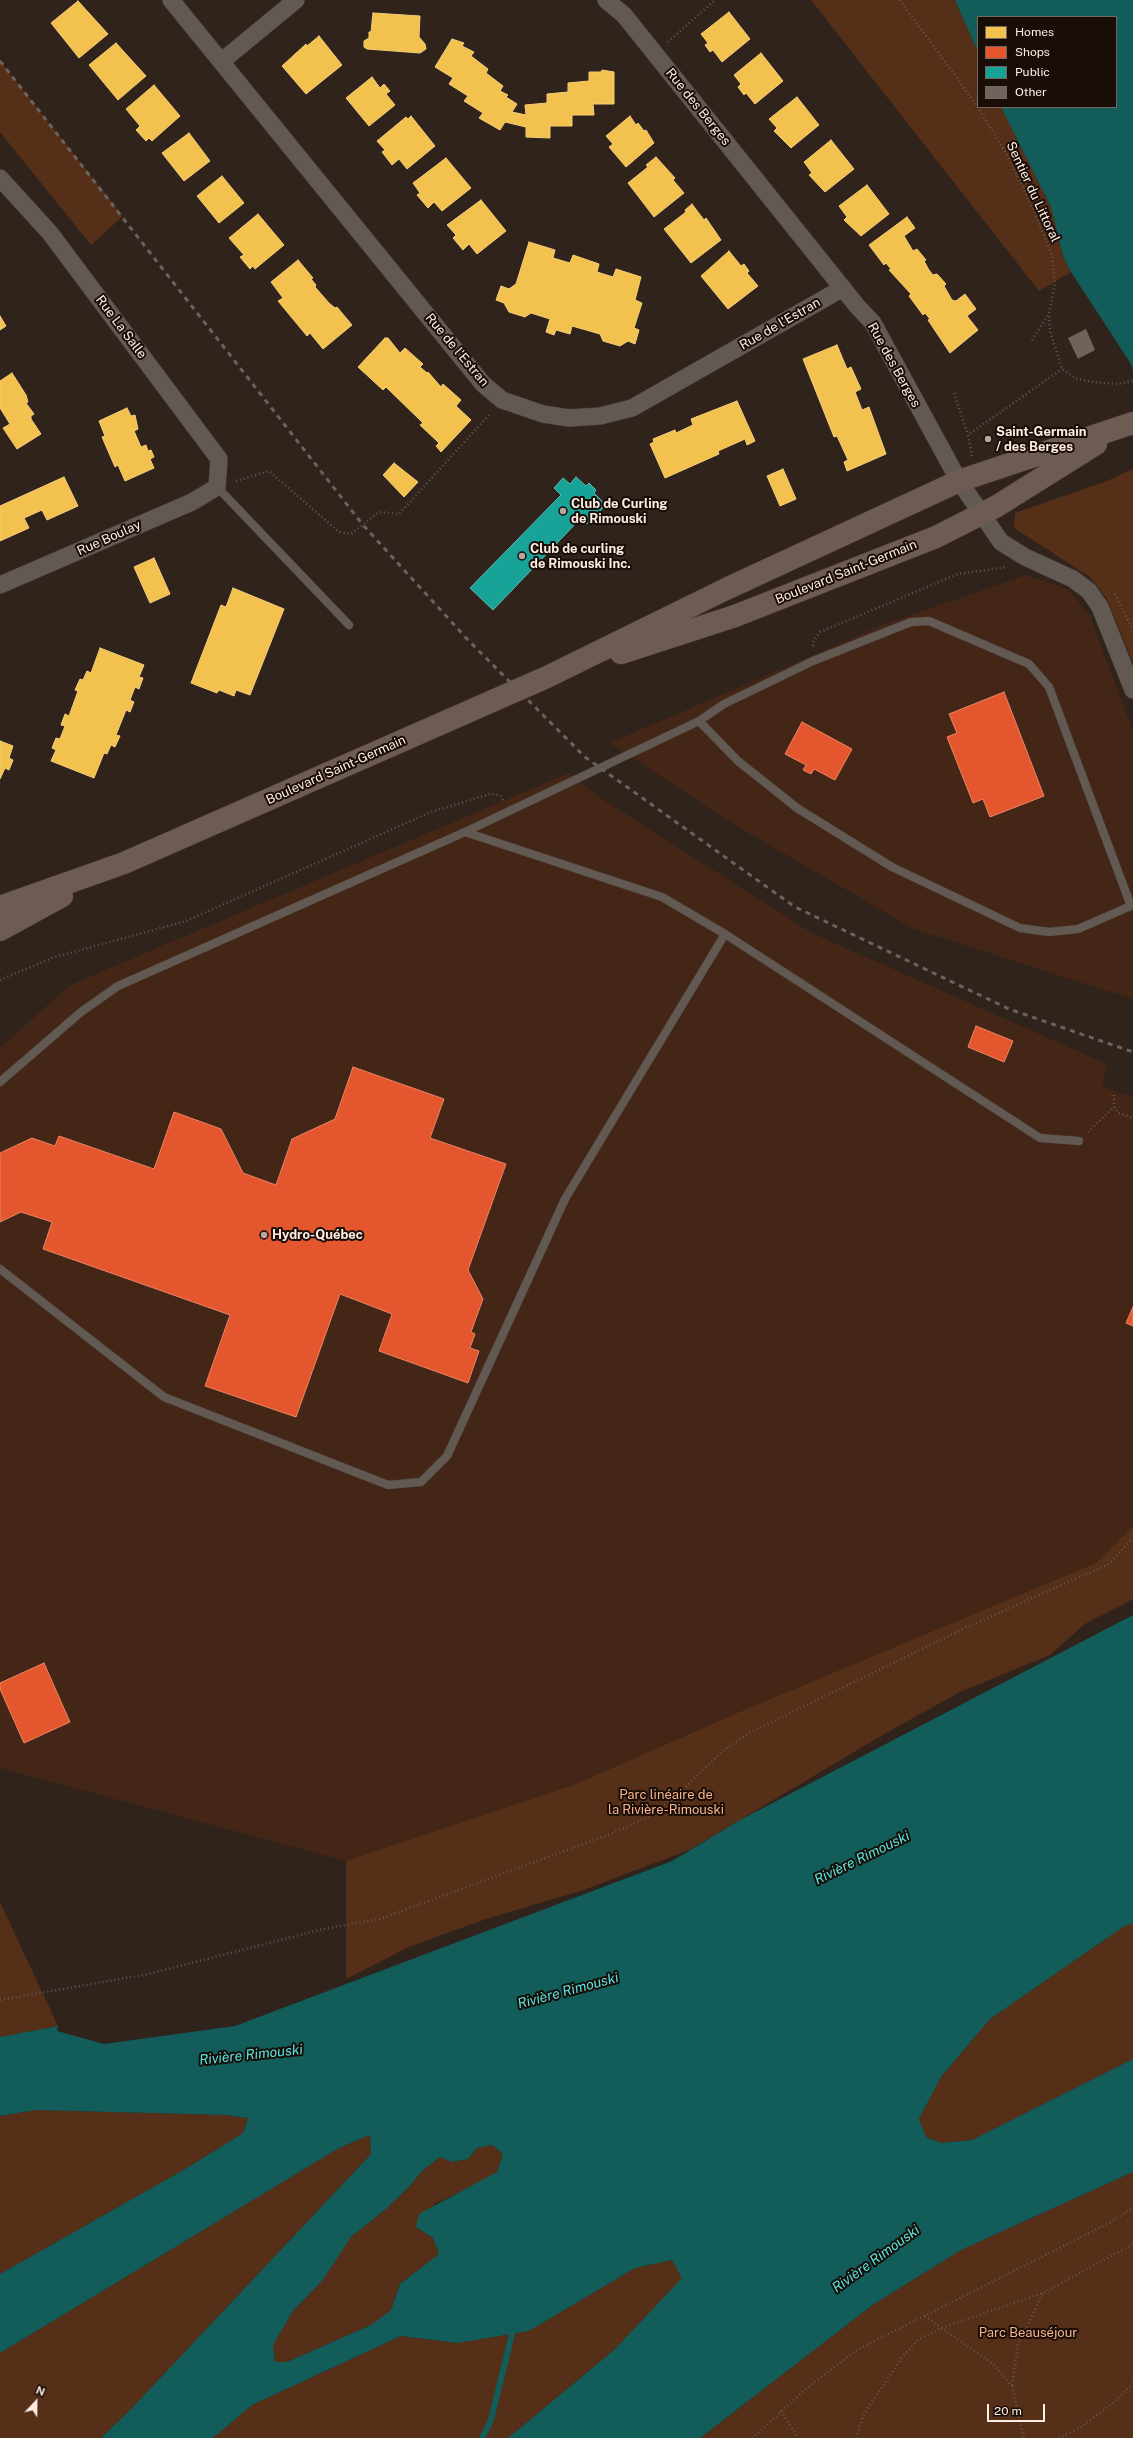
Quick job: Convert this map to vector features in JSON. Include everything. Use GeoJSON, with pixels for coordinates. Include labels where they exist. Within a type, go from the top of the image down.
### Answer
{"type":"FeatureCollection","features":[{"type":"Feature","properties":{"kind":"main road","name":"Boulevard Saint-Germain"},"geometry":{"type":"LineString","coordinates":[[0,907],[124,863],[547,677],[726,589],[959,482],[1130,424]]}},
{"type":"Feature","properties":{"kind":"main road","name":"Boulevard Saint-Germain"},"geometry":{"type":"LineString","coordinates":[[547,677],[735,616],[936,537],[981,515],[1130,424]]}},
{"type":"Feature","properties":{"kind":"main road","name":"Boulevard Saint-Germain"},"geometry":{"type":"LineString","coordinates":[[0,930],[124,863]]}},
{"type":"Feature","properties":{"kind":"street","name":"Rue de l'Estran"},"geometry":{"type":"LineString","coordinates":[[171,0],[483,384],[502,400],[543,414],[569,418],[600,416],[632,408],[843,288]]}},
{"type":"Feature","properties":{"kind":"street"},"geometry":{"type":"LineString","coordinates":[[222,61],[296,0]]}},
{"type":"Feature","properties":{"kind":"street","name":"Rue des Berges"},"geometry":{"type":"LineString","coordinates":[[606,0],[624,15],[843,288],[873,323],[959,482],[1001,542],[1026,557],[1073,579],[1089,591],[1100,607],[1133,690]]}},
{"type":"Feature","properties":{"kind":"street","name":"Rue La Salle"},"geometry":{"type":"LineString","coordinates":[[0,178],[50,232],[219,459],[217,487]]}},
{"type":"Feature","properties":{"kind":"street","name":"Rue Boulay"},"geometry":{"type":"LineString","coordinates":[[0,586],[192,502],[217,487]]}},
{"type":"Feature","properties":{"kind":"lane"},"geometry":{"type":"LineString","coordinates":[[217,487],[349,625]]}},
{"type":"Feature","properties":{"kind":"lane"},"geometry":{"type":"LineString","coordinates":[[0,1082],[81,1012],[118,986],[510,811],[699,721],[724,704],[813,661],[911,622],[929,621],[1029,664],[1049,687],[1132,906],[1078,929],[1049,932],[1020,928],[892,867],[797,808],[738,760],[699,721]]}},
{"type":"Feature","properties":{"kind":"lane"},"geometry":{"type":"LineString","coordinates":[[465,832],[662,897],[725,934],[1040,1138],[1079,1141]]}},
{"type":"Feature","properties":{"kind":"lane"},"geometry":{"type":"LineString","coordinates":[[0,1269],[164,1396],[388,1485],[421,1482],[447,1456],[565,1199],[725,934]]}},
{"type":"Feature","properties":{"kind":"path"},"geometry":{"type":"LineString","coordinates":[[655,53],[715,0]]}},
{"type":"Feature","properties":{"kind":"path","name":"Sentier du Littoral"},"geometry":{"type":"LineString","coordinates":[[900,0],[977,106]]}},
{"type":"Feature","properties":{"kind":"path","name":"Sentier du Littoral"},"geometry":{"type":"LineString","coordinates":[[978,108],[1006,153],[1029,200],[1052,255],[1055,284],[1049,314],[1050,331],[1062,369]]}},
{"type":"Feature","properties":{"kind":"path"},"geometry":{"type":"LineString","coordinates":[[1032,340],[1049,314]]}},
{"type":"Feature","properties":{"kind":"path"},"geometry":{"type":"LineString","coordinates":[[968,435],[1062,369],[1077,379],[1117,384],[1133,381]]}},
{"type":"Feature","properties":{"kind":"path"},"geometry":{"type":"LineString","coordinates":[[954,393],[968,435],[972,457]]}},
{"type":"Feature","properties":{"kind":"path"},"geometry":{"type":"LineString","coordinates":[[217,487],[269,471],[339,532],[351,534],[379,512],[400,514],[502,400]]}},
{"type":"Feature","properties":{"kind":"path"},"geometry":{"type":"LineString","coordinates":[[813,661],[813,642],[820,632],[958,574],[1008,566]]}},
{"type":"Feature","properties":{"kind":"path"},"geometry":{"type":"LineString","coordinates":[[0,980],[52,958],[186,922],[431,812],[490,794],[500,795],[510,811]]}},
{"type":"Feature","properties":{"kind":"path"},"geometry":{"type":"LineString","coordinates":[[1114,1095],[1114,1107],[1118,1113],[1133,1118]]}},
{"type":"Feature","properties":{"kind":"path"},"geometry":{"type":"LineString","coordinates":[[1079,1141],[1114,1107]]}},
{"type":"Feature","properties":{"kind":"path"},"geometry":{"type":"LineString","coordinates":[[0,2000],[149,1974],[323,1929],[380,1919],[613,1833],[648,1817],[674,1798],[724,1750],[751,1732],[965,1628],[1109,1564],[1133,1538]]}},
{"type":"Feature","properties":{"kind":"path"},"geometry":{"type":"LineString","coordinates":[[752,2438],[807,2388],[855,2351],[1110,2222],[1133,2208]]}},
{"type":"Feature","properties":{"kind":"path"},"geometry":{"type":"LineString","coordinates":[[856,2438],[864,2414],[903,2356],[918,2340],[941,2328],[1043,2293],[1133,2244]]}},
{"type":"Feature","properties":{"kind":"path"},"geometry":{"type":"LineString","coordinates":[[1024,2438],[1012,2386],[1018,2345],[1043,2293]]}},
{"type":"Feature","properties":{"kind":"path"},"geometry":{"type":"LineString","coordinates":[[925,2316],[941,2328],[966,2343],[993,2364],[1012,2386]]}},
{"type":"Feature","properties":{"kind":"path"},"geometry":{"type":"LineString","coordinates":[[1059,2438],[1080,2428],[1113,2403],[1133,2384]]}},
{"type":"Feature","properties":{"kind":"path"},"geometry":{"type":"LineString","coordinates":[[781,2411],[798,2438]]}},
{"type":"Feature","properties":{"kind":"shaded area"},"geometry":{"type":"Polygon","coordinates":[[[1026,575],[1069,590],[1090,616],[1133,731],[1133,999],[914,929],[740,828],[610,743],[885,624],[1026,575]]]}},
{"type":"Feature","properties":{"kind":"shaded area"},"geometry":{"type":"Polygon","coordinates":[[[569,773],[602,799],[812,933],[1107,1064],[1102,1087],[1133,1097],[1133,1526],[1096,1563],[737,1713],[576,1784],[346,1861],[0,1768],[0,1048],[70,985],[569,773]]]}},
{"type":"Feature","properties":{"kind":"green space"},"geometry":{"type":"Polygon","coordinates":[[[811,0],[955,0],[977,50],[977,108],[1002,108],[1051,207],[1063,256],[1071,272],[1039,291],[811,0]]]}},
{"type":"Feature","properties":{"kind":"green space"},"geometry":{"type":"Polygon","coordinates":[[[0,61],[123,216],[91,245],[0,132],[0,61]]]}},
{"type":"Feature","properties":{"kind":"green space"},"geometry":{"type":"Polygon","coordinates":[[[1133,469],[1133,664],[1107,599],[1090,577],[1014,528],[1015,513],[1107,481],[1133,469]]]}},
{"type":"Feature","properties":{"kind":"green space","name":"Parc linéaire de la Rivière-Rimouski"},"geometry":{"type":"Polygon","coordinates":[[[1133,1526],[1133,1599],[1085,1624],[1050,1655],[962,1691],[886,1733],[691,1849],[584,1890],[489,1918],[411,1946],[346,1979],[346,1861],[576,1784],[737,1713],[1096,1563],[1133,1526]]]}},
{"type":"Feature","properties":{"kind":"green space"},"geometry":{"type":"Polygon","coordinates":[[[0,1902],[58,2026],[0,2037],[0,1902]]]}},
{"type":"Feature","properties":{"kind":"green space"},"geometry":{"type":"Polygon","coordinates":[[[1133,1923],[1133,2059],[972,2140],[941,2143],[926,2137],[919,2119],[941,2077],[990,2019],[1123,1927],[1133,1923]]]}},
{"type":"Feature","properties":{"kind":"green space"},"geometry":{"type":"Polygon","coordinates":[[[36,2110],[225,2115],[248,2118],[243,2133],[185,2169],[0,2274],[0,2116],[36,2110]]]}},
{"type":"Feature","properties":{"kind":"green space"},"geometry":{"type":"Polygon","coordinates":[[[370,2135],[371,2154],[131,2409],[101,2438],[0,2438],[0,2353],[339,2148],[370,2135]]]}},
{"type":"Feature","properties":{"kind":"green space"},"geometry":{"type":"Polygon","coordinates":[[[492,2145],[503,2154],[497,2172],[465,2190],[436,2203],[416,2227],[433,2238],[439,2254],[400,2284],[391,2310],[371,2325],[287,2362],[275,2362],[273,2345],[293,2311],[322,2281],[351,2237],[386,2209],[409,2187],[422,2171],[440,2157],[452,2162],[468,2159],[477,2148],[492,2145]]]}},
{"type":"Feature","properties":{"kind":"green space","name":"Parc Beauséjour"},"geometry":{"type":"Polygon","coordinates":[[[1133,2172],[1133,2438],[700,2438],[874,2304],[961,2250],[1133,2172]]]}},
{"type":"Feature","properties":{"kind":"green space"},"geometry":{"type":"Polygon","coordinates":[[[672,2260],[683,2278],[614,2350],[508,2438],[213,2438],[252,2405],[401,2336],[458,2343],[529,2331],[635,2268],[672,2260]]]}},
{"type":"Feature","properties":{"kind":"water"},"geometry":{"type":"Polygon","coordinates":[[[955,0],[1133,0],[1133,371],[1131,364],[1071,272],[1063,256],[1051,207],[1002,108],[1117,108],[1117,16],[977,16],[977,50],[955,0]]]}},
{"type":"Feature","properties":{"kind":"water","name":"Rivière Rimouski"},"geometry":{"type":"Polygon","coordinates":[[[1133,1615],[1133,1923],[1123,1927],[990,2019],[941,2077],[919,2119],[926,2137],[941,2143],[972,2140],[1133,2059],[1133,2172],[961,2250],[874,2304],[700,2438],[508,2438],[614,2350],[682,2278],[672,2260],[635,2268],[529,2331],[458,2343],[401,2336],[252,2405],[213,2438],[101,2438],[131,2409],[371,2154],[370,2135],[339,2148],[0,2353],[0,2274],[185,2169],[243,2133],[248,2118],[225,2115],[36,2110],[0,2116],[0,2037],[58,2026],[57,2031],[104,2044],[235,2026],[672,1861],[740,1820],[1133,1615]],[[492,2145],[477,2148],[468,2159],[452,2162],[440,2157],[422,2171],[409,2187],[386,2209],[351,2237],[322,2281],[293,2311],[273,2345],[275,2362],[287,2362],[371,2325],[391,2310],[400,2284],[439,2254],[433,2238],[416,2227],[419,2214],[497,2172],[503,2154],[492,2145]]]}},
{"type":"Feature","properties":{"kind":"building: Homes"},"geometry":{"type":"Polygon","coordinates":[[[78,1],[108,34],[79,58],[51,23],[78,1]]]}},
{"type":"Feature","properties":{"kind":"building: Homes"},"geometry":{"type":"Polygon","coordinates":[[[729,12],[750,39],[722,62],[713,50],[710,52],[705,45],[708,43],[701,34],[729,12]]]}},
{"type":"Feature","properties":{"kind":"building: Homes"},"geometry":{"type":"Polygon","coordinates":[[[373,13],[420,16],[419,37],[425,44],[426,49],[420,53],[367,49],[364,47],[364,41],[369,38],[369,32],[371,32],[373,13]]]}},
{"type":"Feature","properties":{"kind":"building: Homes"},"geometry":{"type":"Polygon","coordinates":[[[319,36],[342,65],[306,94],[282,66],[306,44],[307,46],[319,36]]]}},
{"type":"Feature","properties":{"kind":"building: Homes"},"geometry":{"type":"Polygon","coordinates":[[[452,39],[464,43],[462,46],[474,52],[471,56],[488,69],[486,73],[503,86],[500,91],[508,95],[506,97],[517,104],[512,112],[526,115],[525,105],[547,103],[547,94],[568,92],[568,83],[589,81],[589,72],[601,72],[602,70],[614,72],[614,104],[593,104],[594,115],[572,115],[572,126],[550,126],[550,138],[526,137],[526,127],[505,122],[500,130],[479,118],[483,113],[464,101],[468,96],[449,84],[453,78],[435,67],[452,39]]]}},
{"type":"Feature","properties":{"kind":"building: Homes"},"geometry":{"type":"Polygon","coordinates":[[[116,43],[146,76],[118,100],[89,65],[116,43]]]}},
{"type":"Feature","properties":{"kind":"building: Homes"},"geometry":{"type":"Polygon","coordinates":[[[761,53],[783,81],[755,104],[746,93],[744,95],[738,87],[741,84],[734,75],[761,53]]]}},
{"type":"Feature","properties":{"kind":"building: Homes"},"geometry":{"type":"Polygon","coordinates":[[[372,77],[380,88],[384,84],[390,91],[386,94],[395,105],[369,126],[346,98],[372,77]]]}},
{"type":"Feature","properties":{"kind":"building: Homes"},"geometry":{"type":"Polygon","coordinates":[[[154,85],[180,116],[152,141],[149,138],[146,141],[136,130],[140,126],[126,109],[154,85]]]}},
{"type":"Feature","properties":{"kind":"building: Homes"},"geometry":{"type":"Polygon","coordinates":[[[797,97],[819,125],[791,148],[774,131],[777,128],[769,119],[797,97]]]}},
{"type":"Feature","properties":{"kind":"building: Homes"},"geometry":{"type":"Polygon","coordinates":[[[411,116],[435,146],[407,169],[399,159],[392,165],[382,152],[385,150],[377,141],[406,117],[408,119],[411,116]]]}},
{"type":"Feature","properties":{"kind":"building: Homes"},"geometry":{"type":"Polygon","coordinates":[[[630,116],[636,125],[638,123],[644,131],[646,130],[654,143],[626,167],[609,147],[613,144],[606,136],[630,116]]]}},
{"type":"Feature","properties":{"kind":"building: Homes"},"geometry":{"type":"Polygon","coordinates":[[[189,133],[210,161],[184,181],[162,153],[189,133]]]}},
{"type":"Feature","properties":{"kind":"building: Homes"},"geometry":{"type":"Polygon","coordinates":[[[831,140],[854,169],[825,192],[809,175],[812,173],[804,162],[831,140]]]}},
{"type":"Feature","properties":{"kind":"building: Homes"},"geometry":{"type":"Polygon","coordinates":[[[656,157],[675,178],[673,180],[684,193],[654,217],[628,183],[648,167],[646,165],[656,157]]]}},
{"type":"Feature","properties":{"kind":"building: Homes"},"geometry":{"type":"Polygon","coordinates":[[[446,158],[471,188],[442,211],[434,202],[428,208],[417,195],[420,193],[413,183],[446,158]]]}},
{"type":"Feature","properties":{"kind":"building: Homes"},"geometry":{"type":"Polygon","coordinates":[[[222,176],[244,203],[219,223],[197,196],[222,176]]]}},
{"type":"Feature","properties":{"kind":"building: Homes"},"geometry":{"type":"Polygon","coordinates":[[[867,185],[889,214],[861,236],[844,220],[847,217],[839,206],[867,185]]]}},
{"type":"Feature","properties":{"kind":"building: Homes"},"geometry":{"type":"Polygon","coordinates":[[[481,200],[506,231],[477,254],[469,244],[463,250],[453,238],[456,235],[447,225],[481,200]]]}},
{"type":"Feature","properties":{"kind":"building: Homes"},"geometry":{"type":"Polygon","coordinates":[[[692,204],[704,220],[706,218],[721,240],[691,263],[664,229],[686,212],[685,210],[692,204]]]}},
{"type":"Feature","properties":{"kind":"building: Homes"},"geometry":{"type":"Polygon","coordinates":[[[258,214],[284,245],[255,269],[253,266],[250,269],[240,257],[244,255],[229,238],[258,214]]]}},
{"type":"Feature","properties":{"kind":"building: Homes"},"geometry":{"type":"Polygon","coordinates":[[[907,217],[915,228],[904,236],[913,251],[917,249],[926,260],[924,261],[933,275],[937,274],[946,284],[944,286],[952,300],[956,301],[965,294],[976,309],[967,316],[978,330],[950,353],[928,320],[930,319],[925,313],[923,315],[909,296],[911,294],[889,270],[891,269],[886,263],[884,265],[869,245],[907,217]]]}},
{"type":"Feature","properties":{"kind":"building: Homes"},"geometry":{"type":"Polygon","coordinates":[[[529,242],[555,250],[553,258],[570,263],[573,255],[599,264],[597,272],[613,277],[616,269],[641,277],[635,300],[642,303],[634,328],[639,330],[635,344],[628,341],[620,346],[603,341],[600,334],[572,326],[570,334],[556,330],[554,335],[546,332],[550,319],[531,313],[525,317],[509,312],[504,303],[496,300],[501,286],[509,289],[516,284],[529,242]]]}},
{"type":"Feature","properties":{"kind":"building: Homes"},"geometry":{"type":"Polygon","coordinates":[[[729,251],[741,266],[744,264],[749,271],[747,273],[758,286],[728,309],[701,276],[729,251]]]}},
{"type":"Feature","properties":{"kind":"building: Homes"},"geometry":{"type":"Polygon","coordinates":[[[298,260],[313,278],[311,279],[316,285],[315,287],[329,303],[335,308],[337,307],[352,325],[323,349],[310,333],[307,336],[278,301],[283,298],[271,282],[298,260]]]}},
{"type":"Feature","properties":{"kind":"building: Homes"},"geometry":{"type":"Polygon","coordinates":[[[0,316],[6,326],[0,330],[0,316]]]}},
{"type":"Feature","properties":{"kind":"building: Homes"},"geometry":{"type":"Polygon","coordinates":[[[385,338],[388,338],[400,353],[405,348],[423,364],[420,367],[427,373],[428,372],[441,387],[443,384],[461,400],[456,406],[471,420],[441,452],[436,446],[439,443],[420,425],[423,423],[386,387],[383,390],[358,367],[385,338]]]}},
{"type":"Feature","properties":{"kind":"building: Homes"},"geometry":{"type":"Polygon","coordinates":[[[837,345],[847,369],[851,367],[861,389],[855,392],[862,410],[869,407],[886,454],[847,471],[844,462],[848,460],[837,436],[834,437],[803,359],[837,345]]]}},
{"type":"Feature","properties":{"kind":"building: Homes"},"geometry":{"type":"Polygon","coordinates":[[[12,373],[26,395],[28,402],[26,403],[34,414],[31,416],[31,419],[41,434],[17,449],[3,428],[10,424],[0,408],[0,381],[12,373]]]}},
{"type":"Feature","properties":{"kind":"building: Homes"},"geometry":{"type":"Polygon","coordinates":[[[737,401],[755,441],[747,445],[745,439],[718,451],[719,454],[665,478],[650,444],[654,442],[653,439],[675,430],[676,433],[693,425],[691,419],[737,401]]]}},
{"type":"Feature","properties":{"kind":"building: Homes"},"geometry":{"type":"Polygon","coordinates":[[[127,408],[131,416],[135,415],[138,429],[134,431],[141,447],[146,445],[148,451],[151,450],[154,457],[150,459],[154,468],[125,481],[118,465],[115,467],[102,437],[105,436],[99,421],[127,408]]]}},
{"type":"Feature","properties":{"kind":"building: Homes"},"geometry":{"type":"Polygon","coordinates":[[[394,463],[418,482],[404,497],[383,475],[394,463]]]}},
{"type":"Feature","properties":{"kind":"building: Homes"},"geometry":{"type":"Polygon","coordinates":[[[783,469],[796,499],[780,506],[767,476],[783,469]]]}},
{"type":"Feature","properties":{"kind":"building: Homes"},"geometry":{"type":"Polygon","coordinates":[[[64,477],[78,506],[47,520],[42,510],[24,518],[29,528],[0,541],[0,506],[64,477]]]}},
{"type":"Feature","properties":{"kind":"building: Homes"},"geometry":{"type":"Polygon","coordinates":[[[154,558],[170,594],[150,603],[134,567],[154,558]]]}},
{"type":"Feature","properties":{"kind":"building: Homes"},"geometry":{"type":"Polygon","coordinates":[[[233,588],[284,609],[250,695],[236,690],[234,696],[219,690],[217,693],[191,683],[221,605],[226,607],[233,588]]]}},
{"type":"Feature","properties":{"kind":"building: Homes"},"geometry":{"type":"Polygon","coordinates":[[[100,648],[144,665],[139,677],[143,678],[139,689],[135,687],[130,700],[134,702],[130,712],[126,710],[116,735],[120,736],[115,747],[111,745],[107,754],[104,753],[94,778],[51,761],[56,750],[52,748],[56,738],[60,739],[65,726],[61,725],[65,714],[69,716],[78,691],[75,690],[80,679],[83,680],[87,671],[91,673],[100,648]]]}},
{"type":"Feature","properties":{"kind":"building: Homes"},"geometry":{"type":"Polygon","coordinates":[[[0,741],[13,746],[9,758],[13,760],[9,770],[5,768],[0,779],[0,741]]]}},
{"type":"Feature","properties":{"kind":"building: Shops"},"geometry":{"type":"Polygon","coordinates":[[[1004,692],[1044,796],[990,817],[983,799],[973,803],[947,737],[957,733],[949,714],[1004,692]]]}},
{"type":"Feature","properties":{"kind":"building: Shops"},"geometry":{"type":"Polygon","coordinates":[[[802,722],[852,749],[835,780],[814,769],[811,774],[803,770],[806,765],[785,754],[802,722]]]}},
{"type":"Feature","properties":{"kind":"building: Shops"},"geometry":{"type":"Polygon","coordinates":[[[976,1026],[1013,1041],[1004,1062],[968,1047],[976,1026]]]}},
{"type":"Feature","properties":{"kind":"building: Shops","name":"Hydro-Québec"},"geometry":{"type":"Polygon","coordinates":[[[353,1067],[444,1099],[430,1138],[506,1164],[468,1270],[483,1299],[471,1332],[475,1334],[470,1348],[479,1351],[468,1383],[379,1351],[392,1314],[340,1294],[296,1417],[205,1386],[230,1315],[43,1249],[52,1222],[21,1212],[0,1222],[0,1153],[32,1138],[55,1146],[59,1136],[154,1169],[174,1112],[221,1129],[243,1173],[276,1185],[292,1139],[335,1119],[353,1067]]]}},
{"type":"Feature","properties":{"kind":"building: Shops"},"geometry":{"type":"Polygon","coordinates":[[[1133,1307],[1133,1326],[1126,1323],[1133,1307]]]}},
{"type":"Feature","properties":{"kind":"building: Shops"},"geometry":{"type":"Polygon","coordinates":[[[44,1663],[70,1722],[24,1743],[0,1689],[0,1683],[44,1663]]]}},
{"type":"Feature","properties":{"kind":"building: Public","name":"Club de curling de Rimouski Inc."},"geometry":{"type":"Polygon","coordinates":[[[576,477],[586,486],[589,483],[596,490],[594,493],[606,505],[587,524],[581,518],[493,610],[470,588],[561,495],[554,488],[563,478],[570,484],[576,477]]]}},
{"type":"Feature","properties":{"kind":"building: Other"},"geometry":{"type":"Polygon","coordinates":[[[1086,329],[1095,350],[1078,359],[1068,338],[1086,329]]]}},
{"type":"Feature","properties":{"kind":"waterway"},"geometry":{"type":"LineString","coordinates":[[482,2438],[491,2420],[512,2334]]}},
{"type":"Feature","properties":{"kind":"railway"},"geometry":{"type":"LineString","coordinates":[[0,61],[363,525],[468,640],[585,757],[795,907],[1009,1009],[1133,1052]]}},
{"type":"Feature","properties":{"kind":"place","name":"Saint-Germain / des Berges"},"geometry":{"type":"Point","coordinates":[988,439]}},
{"type":"Feature","properties":{"kind":"place","name":"Club de Curling de Rimouski"},"geometry":{"type":"Point","coordinates":[563,511]}},
{"type":"Feature","properties":{"kind":"place","name":"Club de curling de Rimouski Inc."},"geometry":{"type":"Point","coordinates":[522,556]}},
{"type":"Feature","properties":{"kind":"place","name":"Hydro-Québec"},"geometry":{"type":"Point","coordinates":[264,1235]}}]}
